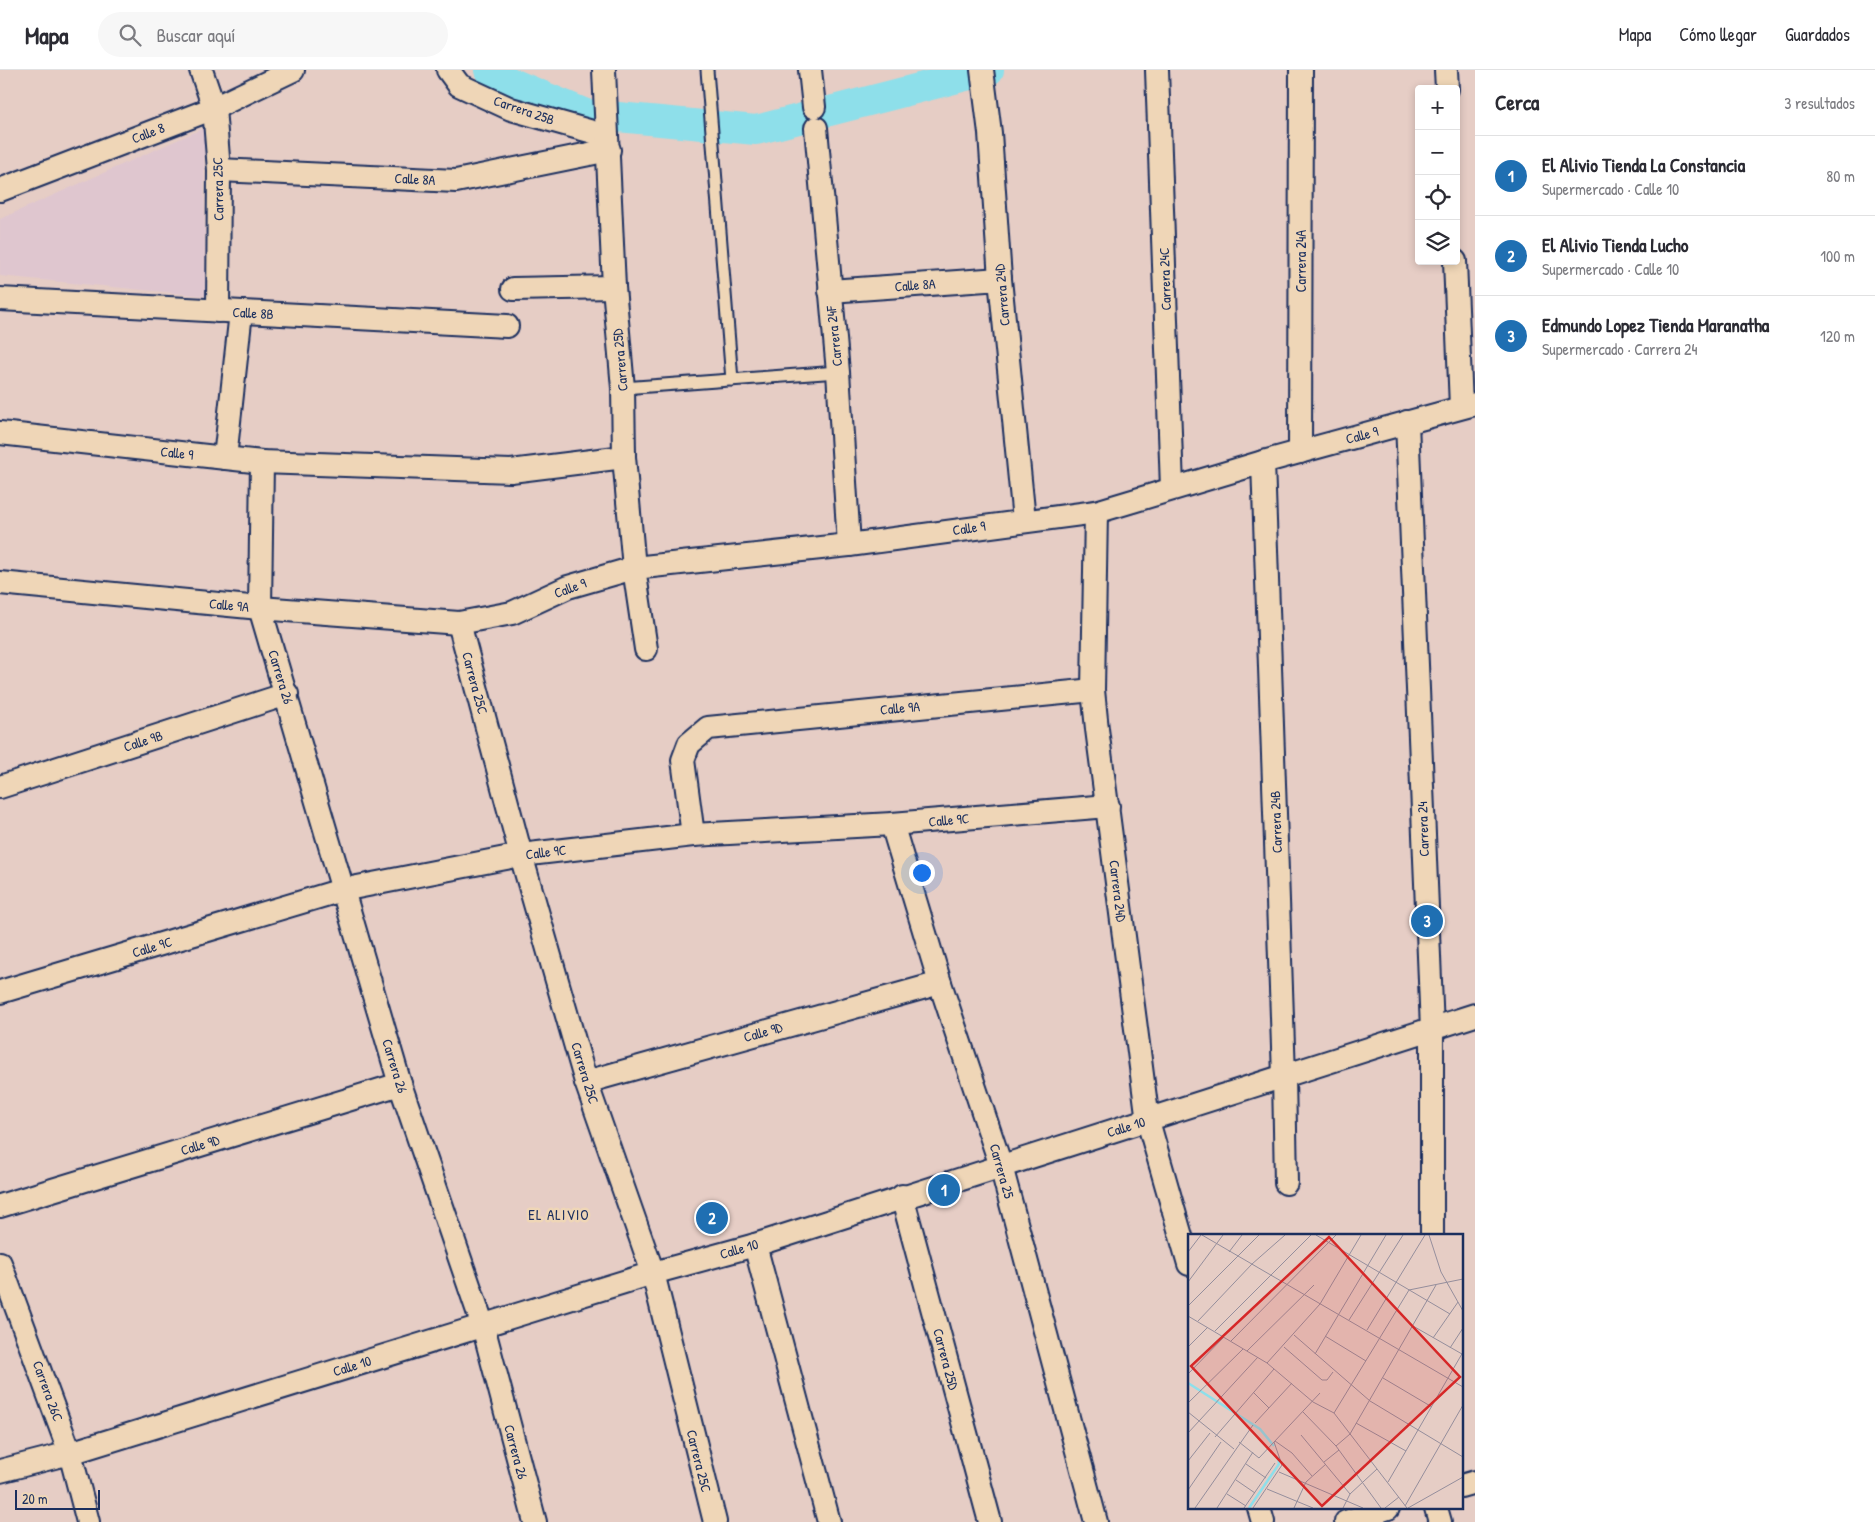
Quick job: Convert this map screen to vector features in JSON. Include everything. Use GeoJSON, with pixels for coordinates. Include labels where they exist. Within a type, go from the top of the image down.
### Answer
{"type":"FeatureCollection","features":[{"type":"Feature","properties":{"kind":"street","name":"Carrera 25C"},"geometry":{"type":"LineString","coordinates":[[201,70],[214,108],[218,170],[218,311]]}},
{"type":"Feature","properties":{"kind":"street","name":"Calle 8"},"geometry":{"type":"LineString","coordinates":[[0,190],[214,108],[293,70]]}},
{"type":"Feature","properties":{"kind":"street","name":"Carrera 25B"},"geometry":{"type":"LineString","coordinates":[[448,70],[459,85],[511,109],[607,128]]}},
{"type":"Feature","properties":{"kind":"street","name":"Carrera 25D"},"geometry":{"type":"LineString","coordinates":[[604,70],[614,287],[624,388],[624,457],[634,568],[646,649]]}},
{"type":"Feature","properties":{"kind":"street","name":"Carrera 24F"},"geometry":{"type":"LineString","coordinates":[[810,70],[838,372],[849,544]]}},
{"type":"Feature","properties":{"kind":"street","name":"Carrera 24D"},"geometry":{"type":"LineString","coordinates":[[982,70],[990,133],[1000,279],[1024,520]]}},
{"type":"Feature","properties":{"kind":"street","name":"Carrera 24C"},"geometry":{"type":"LineString","coordinates":[[1157,70],[1172,488]]}},
{"type":"Feature","properties":{"kind":"street","name":"Carrera 24A"},"geometry":{"type":"LineString","coordinates":[[1300,452],[1302,70]]}},
{"type":"Feature","properties":{"kind":"street"},"geometry":{"type":"LineString","coordinates":[[1446,70],[1447,85]]}},
{"type":"Feature","properties":{"kind":"street","name":"Calle 8A"},"geometry":{"type":"LineString","coordinates":[[218,170],[456,181],[607,128]]}},
{"type":"Feature","properties":{"kind":"street"},"geometry":{"type":"LineString","coordinates":[[1455,265],[1468,405]]}},
{"type":"Feature","properties":{"kind":"street","name":"Calle 8A"},"geometry":{"type":"LineString","coordinates":[[830,291],[1000,279]]}},
{"type":"Feature","properties":{"kind":"street"},"geometry":{"type":"LineString","coordinates":[[513,289],[614,287]]}},
{"type":"Feature","properties":{"kind":"street","name":"Calle 8B"},"geometry":{"type":"LineString","coordinates":[[0,299],[507,326]]}},
{"type":"Feature","properties":{"kind":"street"},"geometry":{"type":"LineString","coordinates":[[225,458],[241,312]]}},
{"type":"Feature","properties":{"kind":"street","name":"Calle 9"},"geometry":{"type":"LineString","coordinates":[[459,623],[512,613],[568,587],[634,568],[849,544],[1096,512],[1172,488],[1468,405]]}},
{"type":"Feature","properties":{"kind":"street","name":"Carrera 24"},"geometry":{"type":"LineString","coordinates":[[1407,422],[1432,1029],[1432,1234]]}},
{"type":"Feature","properties":{"kind":"street","name":"Calle 9"},"geometry":{"type":"LineString","coordinates":[[0,433],[262,462],[511,471],[624,457]]}},
{"type":"Feature","properties":{"kind":"street"},"geometry":{"type":"LineString","coordinates":[[260,608],[262,462]]}},
{"type":"Feature","properties":{"kind":"street","name":"Carrera 24B"},"geometry":{"type":"LineString","coordinates":[[1263,462],[1286,1183]]}},
{"type":"Feature","properties":{"kind":"street","name":"Carrera 24D"},"geometry":{"type":"LineString","coordinates":[[1096,512],[1093,690],[1148,1120],[1188,1260]]}},
{"type":"Feature","properties":{"kind":"street","name":"Calle 9A"},"geometry":{"type":"LineString","coordinates":[[0,583],[260,608],[459,623]]}},
{"type":"Feature","properties":{"kind":"street","name":"Carrera 26"},"geometry":{"type":"LineString","coordinates":[[260,608],[287,694],[342,890],[400,1084],[483,1326],[535,1522]]}},
{"type":"Feature","properties":{"kind":"street","name":"Carrera 25C"},"geometry":{"type":"LineString","coordinates":[[459,623],[521,855],[586,1082],[653,1273],[715,1522]]}},
{"type":"Feature","properties":{"kind":"street","name":"Calle 9A"},"geometry":{"type":"LineString","coordinates":[[693,836],[683,760],[689,744],[708,728],[1093,690]]}},
{"type":"Feature","properties":{"kind":"street","name":"Calle 9B"},"geometry":{"type":"LineString","coordinates":[[0,788],[287,694]]}},
{"type":"Feature","properties":{"kind":"street","name":"Calle 9C"},"geometry":{"type":"LineString","coordinates":[[0,992],[342,890],[521,855],[693,836],[892,824],[1108,806]]}},
{"type":"Feature","properties":{"kind":"street","name":"Carrera 25"},"geometry":{"type":"LineString","coordinates":[[892,824],[940,982],[1001,1166],[1096,1522]]}},
{"type":"Feature","properties":{"kind":"street","name":"Calle 9D"},"geometry":{"type":"LineString","coordinates":[[586,1082],[940,982]]}},
{"type":"Feature","properties":{"kind":"street","name":"Calle 10"},"geometry":{"type":"LineString","coordinates":[[0,1471],[70,1453],[653,1273],[754,1245],[902,1196],[1148,1120],[1475,1015]]}},
{"type":"Feature","properties":{"kind":"street","name":"Calle 9D"},"geometry":{"type":"LineString","coordinates":[[0,1206],[400,1084]]}},
{"type":"Feature","properties":{"kind":"street","name":"Carrera 25D"},"geometry":{"type":"LineString","coordinates":[[902,1196],[990,1522]]}},
{"type":"Feature","properties":{"kind":"street"},"geometry":{"type":"LineString","coordinates":[[754,1245],[829,1522]]}},
{"type":"Feature","properties":{"kind":"street","name":"Carrera 26C"},"geometry":{"type":"LineString","coordinates":[[0,1263],[70,1453],[88,1522]]}},
{"type":"Feature","properties":{"kind":"street"},"geometry":{"type":"LineString","coordinates":[[1462,1486],[1475,1482]]}},
{"type":"Feature","properties":{"kind":"street"},"geometry":{"type":"LineString","coordinates":[[1346,1522],[1382,1510]]}},
{"type":"Feature","properties":{"kind":"lane"},"geometry":{"type":"LineString","coordinates":[[707,70],[732,380]]}},
{"type":"Feature","properties":{"kind":"lane"},"geometry":{"type":"LineString","coordinates":[[624,388],[838,372]]}},
{"type":"Feature","properties":{"kind":"shaded area"},"geometry":{"type":"Polygon","coordinates":[[[204,128],[205,296],[0,276],[0,219],[204,128]]]}},
{"type":"Feature","properties":{"kind":"waterway"},"geometry":{"type":"LineString","coordinates":[[489,70],[505,80],[586,114],[756,130],[989,70]]}},
{"type":"Feature","properties":{"kind":"place","name":"Edmundo Lopez Tienda Maranatha"},"geometry":{"type":"Point","coordinates":[1427,921]}},
{"type":"Feature","properties":{"kind":"place","name":"El Alivio Tienda La Constancia"},"geometry":{"type":"Point","coordinates":[944,1190]}},
{"type":"Feature","properties":{"kind":"place","name":"El Alivio Tienda Lucho"},"geometry":{"type":"Point","coordinates":[712,1218]}},
{"type":"Feature","properties":{"kind":"district","name":"EL ALIVIO"},"geometry":{"type":"Point","coordinates":[559,1215]}}]}
